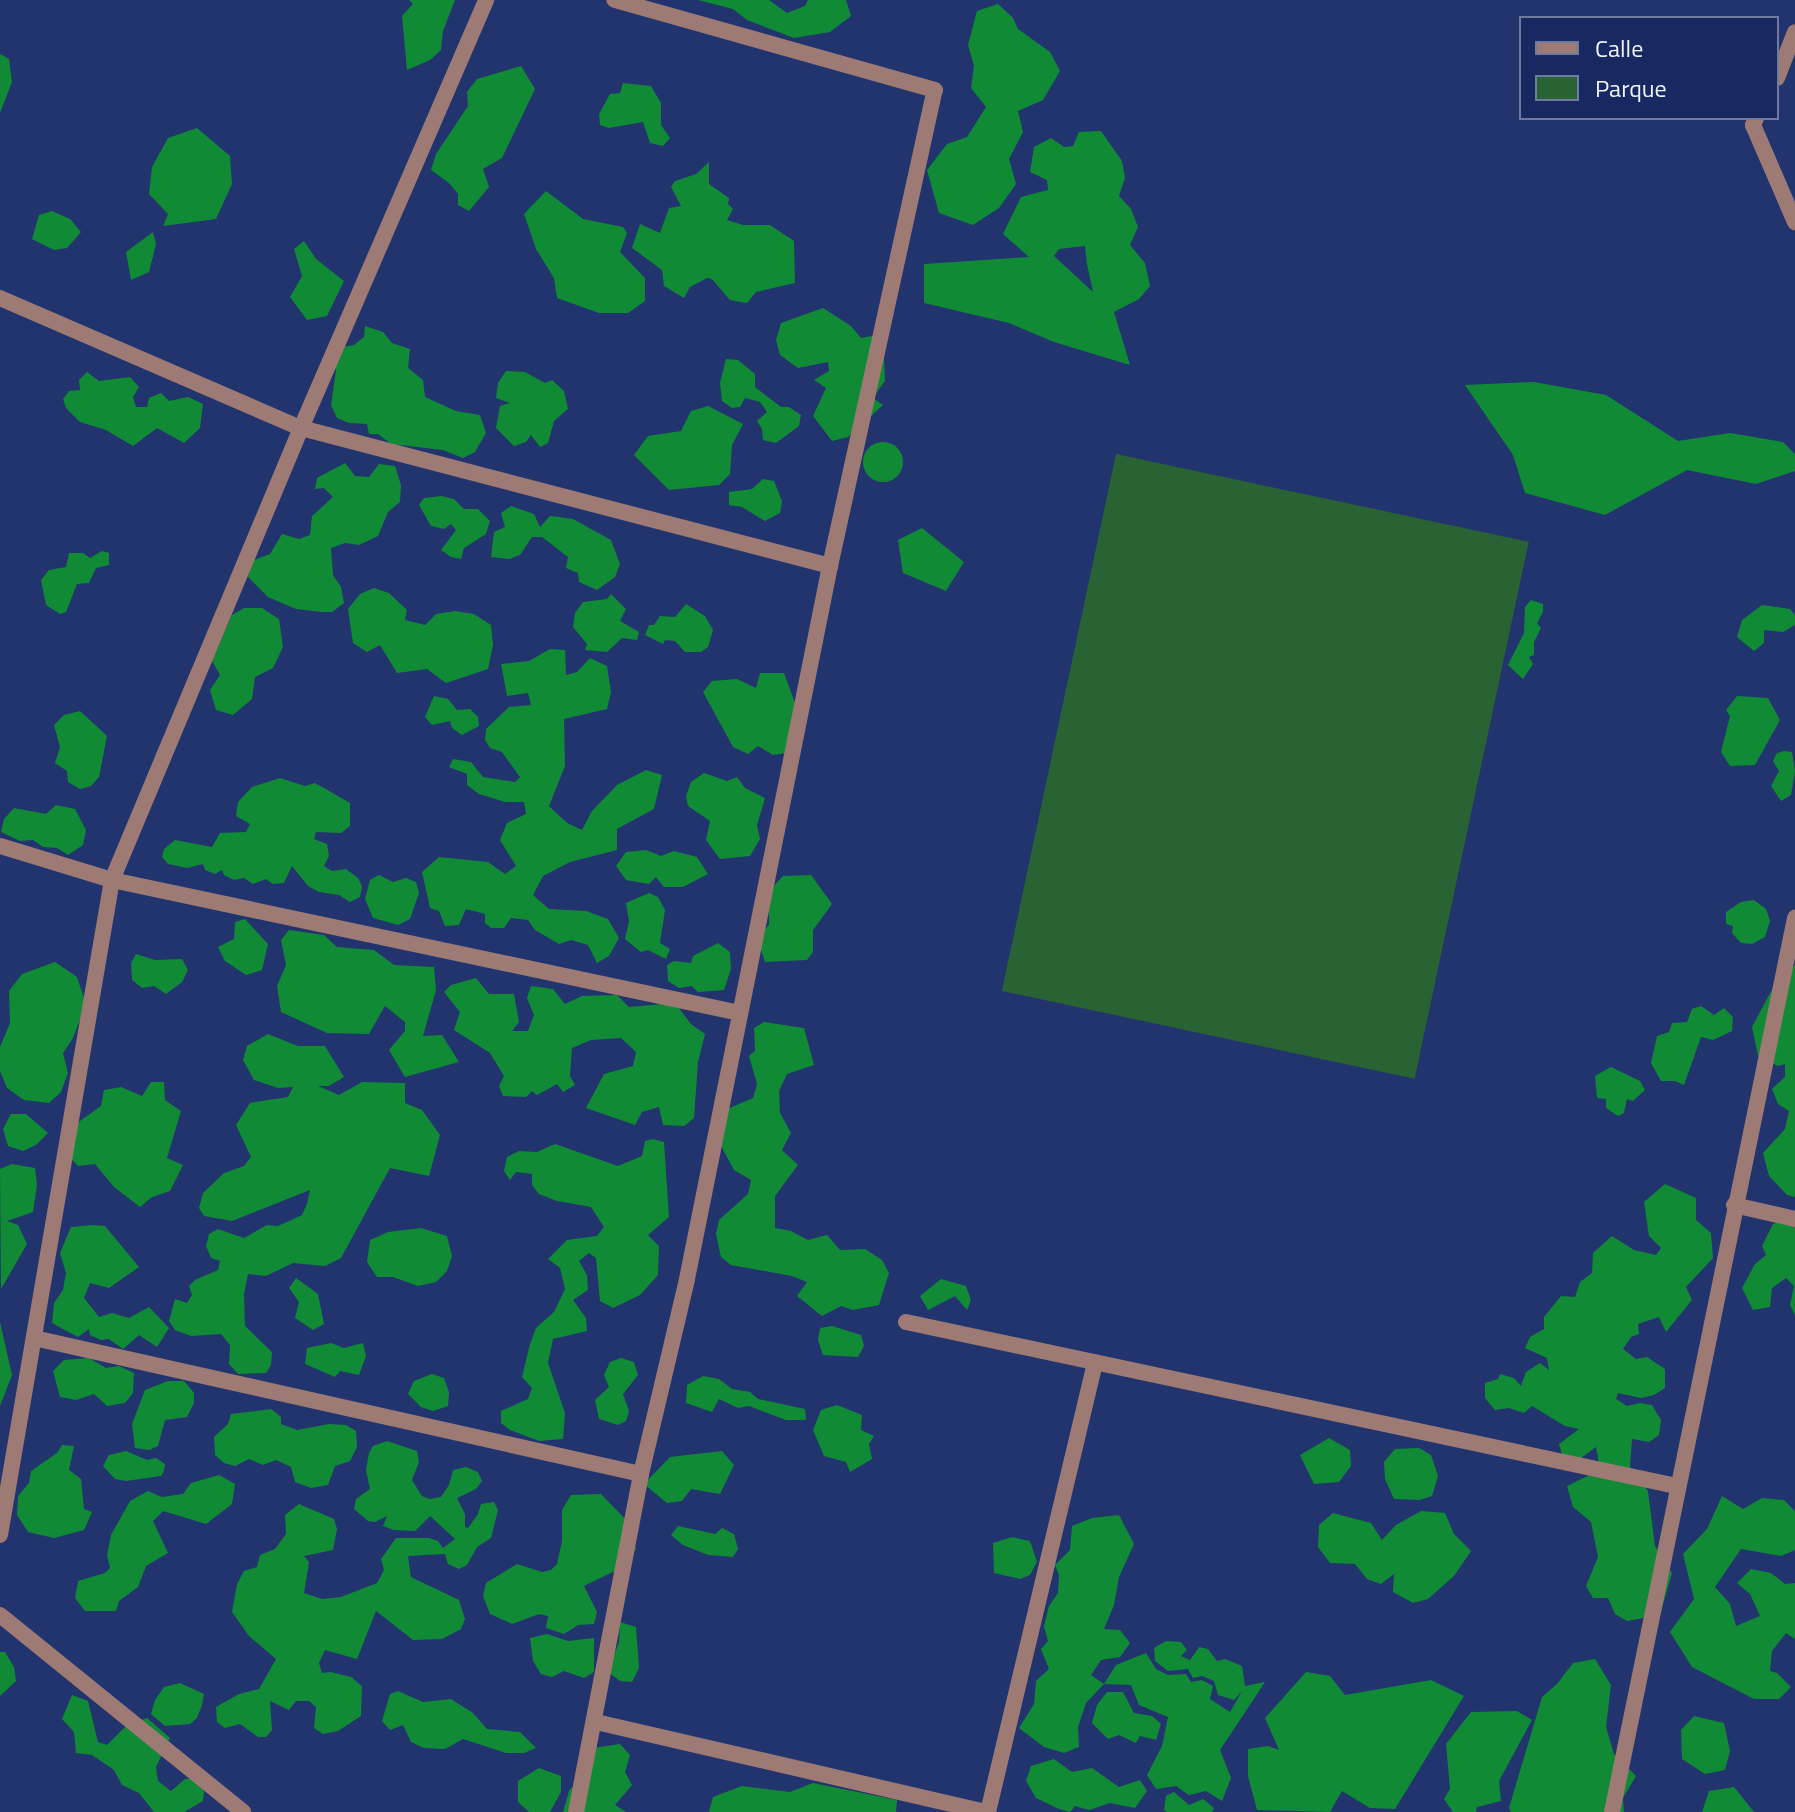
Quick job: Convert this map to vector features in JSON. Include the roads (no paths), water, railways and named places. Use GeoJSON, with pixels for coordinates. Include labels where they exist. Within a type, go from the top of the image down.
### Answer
{"type":"FeatureCollection","features":[{"type":"Feature","properties":{"kind":"street"},"geometry":{"type":"LineString","coordinates":[[0,1535],[112,880],[301,428],[486,0]]}},
{"type":"Feature","properties":{"kind":"street"},"geometry":{"type":"LineString","coordinates":[[576,1812],[596,1722],[641,1474],[687,1279],[830,566],[935,90],[614,0]]}},
{"type":"Feature","properties":{"kind":"street"},"geometry":{"type":"LineString","coordinates":[[1779,73],[1795,32]]}},
{"type":"Feature","properties":{"kind":"street"},"geometry":{"type":"LineString","coordinates":[[1755,120],[1753,125],[1795,222]]}},
{"type":"Feature","properties":{"kind":"street"},"geometry":{"type":"LineString","coordinates":[[0,298],[301,428],[830,566]]}},
{"type":"Feature","properties":{"kind":"street"},"geometry":{"type":"LineString","coordinates":[[0,846],[112,880],[740,1013]]}},
{"type":"Feature","properties":{"kind":"street"},"geometry":{"type":"LineString","coordinates":[[1612,1812],[1676,1486],[1795,918]]}},
{"type":"Feature","properties":{"kind":"street"},"geometry":{"type":"LineString","coordinates":[[1734,1205],[1795,1219]]}},
{"type":"Feature","properties":{"kind":"street"},"geometry":{"type":"LineString","coordinates":[[906,1322],[1676,1486]]}},
{"type":"Feature","properties":{"kind":"street"},"geometry":{"type":"LineString","coordinates":[[34,1338],[641,1474]]}},
{"type":"Feature","properties":{"kind":"street"},"geometry":{"type":"LineString","coordinates":[[596,1722],[987,1812],[1095,1363]]}},
{"type":"Feature","properties":{"kind":"street"},"geometry":{"type":"LineString","coordinates":[[0,1615],[243,1812]]}}]}
